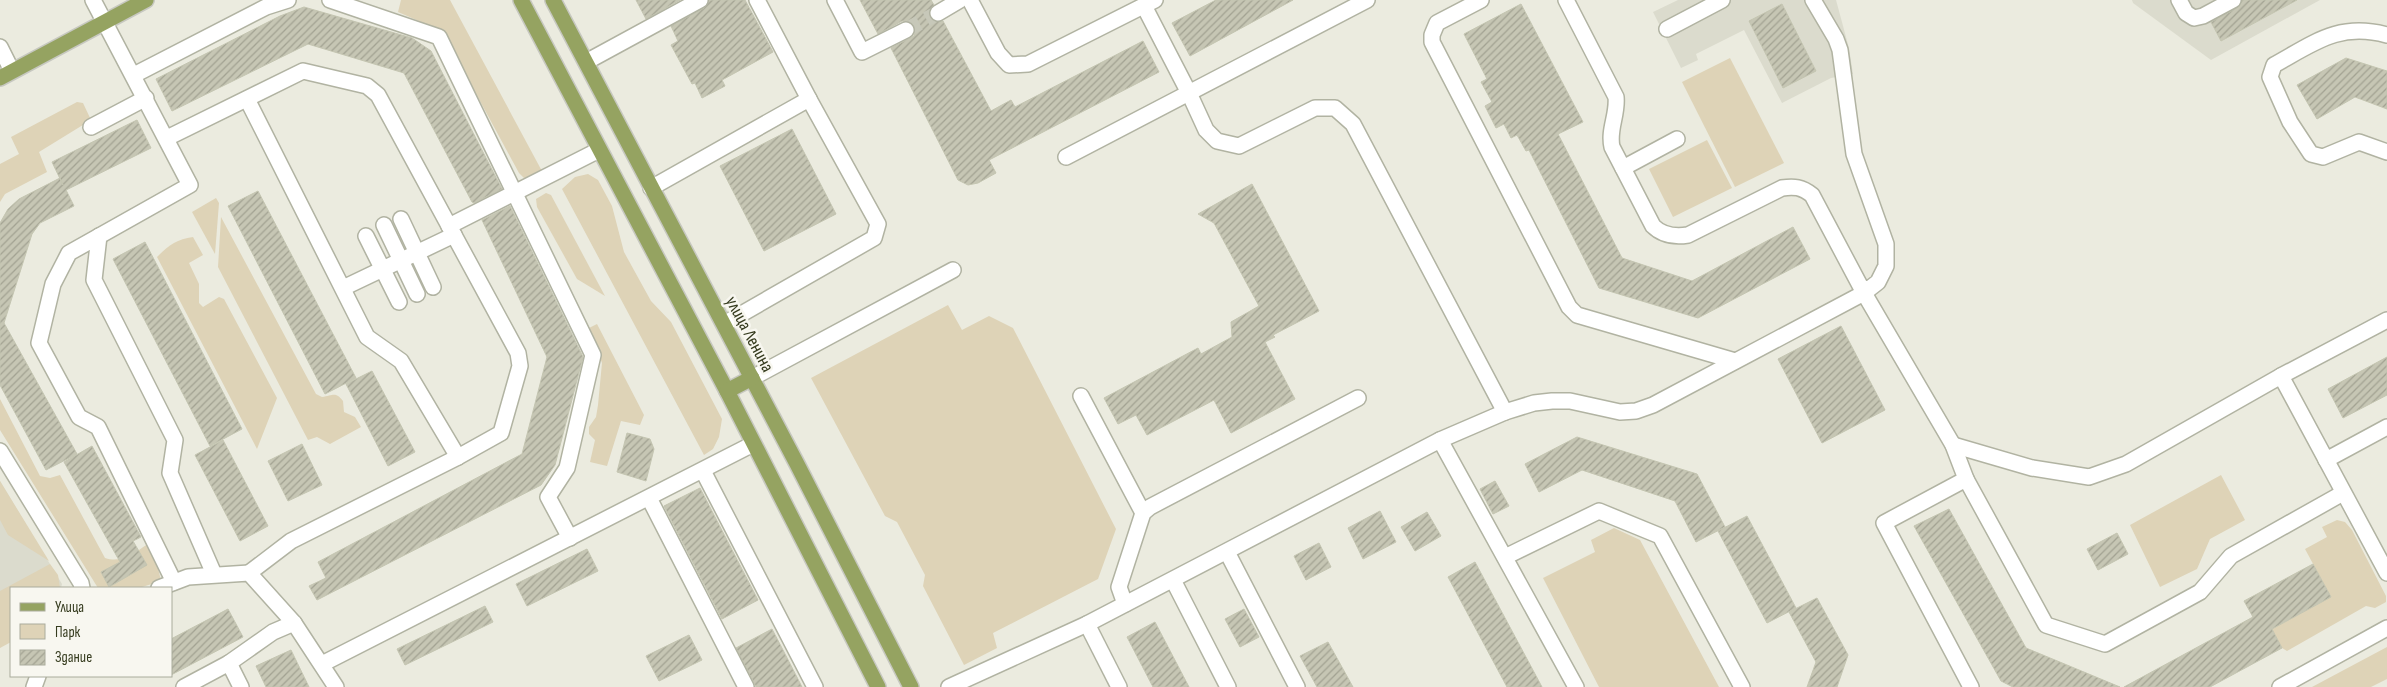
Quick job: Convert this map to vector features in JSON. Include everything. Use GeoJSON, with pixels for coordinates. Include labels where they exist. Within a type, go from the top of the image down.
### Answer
{"type":"FeatureCollection","features":[{"type":"Feature","properties":{"kind":"main road"},"geometry":{"type":"LineString","coordinates":[[6,74],[146,0]]}},
{"type":"Feature","properties":{"kind":"main road"},"geometry":{"type":"LineString","coordinates":[[521,0],[727,391],[878,687]]}},
{"type":"Feature","properties":{"kind":"main road","name":"улица Ленина"},"geometry":{"type":"LineString","coordinates":[[553,0],[724,324],[911,687]]}},
{"type":"Feature","properties":{"kind":"main road"},"geometry":{"type":"LineString","coordinates":[[727,391],[752,378]]}},
{"type":"Feature","properties":{"kind":"lane"},"geometry":{"type":"LineString","coordinates":[[93,0],[134,74],[190,185],[69,253],[53,284],[39,343],[79,417],[98,427],[174,582]]}},
{"type":"Feature","properties":{"kind":"lane"},"geometry":{"type":"LineString","coordinates":[[134,74],[266,7],[288,0]]}},
{"type":"Feature","properties":{"kind":"lane"},"geometry":{"type":"LineString","coordinates":[[330,0],[439,37],[593,355],[567,468],[548,497],[570,538]]}},
{"type":"Feature","properties":{"kind":"lane"},"geometry":{"type":"LineString","coordinates":[[586,62],[700,0]]}},
{"type":"Feature","properties":{"kind":"lane"},"geometry":{"type":"LineString","coordinates":[[724,324],[874,238],[878,224],[757,0]]}},
{"type":"Feature","properties":{"kind":"lane"},"geometry":{"type":"LineString","coordinates":[[835,0],[862,52],[906,30]]}},
{"type":"Feature","properties":{"kind":"lane"},"geometry":{"type":"LineString","coordinates":[[938,13],[960,0]]}},
{"type":"Feature","properties":{"kind":"lane"},"geometry":{"type":"LineString","coordinates":[[970,0],[998,53],[1009,65],[1028,64],[1149,3],[1206,130],[1217,141],[1239,146],[1315,108],[1335,108],[1353,124],[1504,412]]}},
{"type":"Feature","properties":{"kind":"lane"},"geometry":{"type":"LineString","coordinates":[[1066,157],[1367,0]]}},
{"type":"Feature","properties":{"kind":"lane"},"geometry":{"type":"LineString","coordinates":[[1480,0],[1437,22],[1432,35],[1432,42],[1569,307],[1577,315],[1735,361]]}},
{"type":"Feature","properties":{"kind":"lane"},"geometry":{"type":"LineString","coordinates":[[1566,0],[1616,97],[1617,105],[1610,139],[1653,226],[1660,233],[1678,237],[1688,235],[1782,188],[1792,186],[1803,188],[1812,195],[1864,293],[1953,445],[1966,479],[2046,625],[2105,644],[2200,592],[2232,556],[2343,493]]}},
{"type":"Feature","properties":{"kind":"lane"},"geometry":{"type":"LineString","coordinates":[[1667,29],[1722,0]]}},
{"type":"Feature","properties":{"kind":"lane"},"geometry":{"type":"LineString","coordinates":[[950,687],[1087,624],[1440,440],[1504,412],[1534,403],[1552,401],[1570,401],[1620,412],[1636,411],[1653,405],[1864,293],[1878,282],[1886,266],[1886,244],[1854,154],[1840,50],[1836,39],[1813,0]]}},
{"type":"Feature","properties":{"kind":"lane"},"geometry":{"type":"LineString","coordinates":[[2179,0],[2186,13],[2194,18],[2204,16],[2234,0]]}},
{"type":"Feature","properties":{"kind":"lane"},"geometry":{"type":"LineString","coordinates":[[2387,36],[2370,31],[2351,30],[2328,36],[2274,65],[2270,77],[2290,122],[2311,154],[2323,156],[2359,142],[2387,152]]}},
{"type":"Feature","properties":{"kind":"lane"},"geometry":{"type":"LineString","coordinates":[[0,47],[6,74]]}},
{"type":"Feature","properties":{"kind":"lane"},"geometry":{"type":"LineString","coordinates":[[162,587],[188,577],[249,573],[291,541],[458,457],[501,433],[520,366],[518,354],[444,225],[378,95],[367,86],[303,72],[167,138]]}},
{"type":"Feature","properties":{"kind":"lane"},"geometry":{"type":"LineString","coordinates":[[91,127],[146,98]]}},
{"type":"Feature","properties":{"kind":"lane"},"geometry":{"type":"LineString","coordinates":[[247,99],[368,337],[402,361],[458,457]]}},
{"type":"Feature","properties":{"kind":"lane"},"geometry":{"type":"LineString","coordinates":[[651,188],[809,99]]}},
{"type":"Feature","properties":{"kind":"lane"},"geometry":{"type":"LineString","coordinates":[[1623,168],[1677,139]]}},
{"type":"Feature","properties":{"kind":"lane"},"geometry":{"type":"LineString","coordinates":[[342,288],[417,252],[444,225],[514,193],[599,150]]}},
{"type":"Feature","properties":{"kind":"lane"},"geometry":{"type":"LineString","coordinates":[[401,219],[434,286]]}},
{"type":"Feature","properties":{"kind":"lane"},"geometry":{"type":"LineString","coordinates":[[384,225],[417,294]]}},
{"type":"Feature","properties":{"kind":"lane"},"geometry":{"type":"LineString","coordinates":[[99,236],[94,280],[175,440],[170,473],[214,574]]}},
{"type":"Feature","properties":{"kind":"lane"},"geometry":{"type":"LineString","coordinates":[[366,236],[399,302]]}},
{"type":"Feature","properties":{"kind":"lane"},"geometry":{"type":"LineString","coordinates":[[752,378],[953,270]]}},
{"type":"Feature","properties":{"kind":"lane"},"geometry":{"type":"LineString","coordinates":[[1953,445],[2032,468],[2088,477],[2126,464],[2281,376],[2387,320]]}},
{"type":"Feature","properties":{"kind":"lane"},"geometry":{"type":"LineString","coordinates":[[2281,376],[2387,573]]}},
{"type":"Feature","properties":{"kind":"lane"},"geometry":{"type":"LineString","coordinates":[[1081,396],[1143,514]]}},
{"type":"Feature","properties":{"kind":"lane"},"geometry":{"type":"LineString","coordinates":[[1125,604],[1119,587],[1143,514],[1150,507],[1358,398]]}},
{"type":"Feature","properties":{"kind":"lane"},"geometry":{"type":"LineString","coordinates":[[2326,460],[2387,427]]}},
{"type":"Feature","properties":{"kind":"lane"},"geometry":{"type":"LineString","coordinates":[[1440,440],[1576,687]]}},
{"type":"Feature","properties":{"kind":"lane"},"geometry":{"type":"LineString","coordinates":[[322,664],[753,444]]}},
{"type":"Feature","properties":{"kind":"lane"},"geometry":{"type":"LineString","coordinates":[[0,451],[82,587]]}},
{"type":"Feature","properties":{"kind":"lane"},"geometry":{"type":"LineString","coordinates":[[703,471],[815,687]]}},
{"type":"Feature","properties":{"kind":"lane"},"geometry":{"type":"LineString","coordinates":[[1966,479],[1884,524],[1971,687]]}},
{"type":"Feature","properties":{"kind":"lane"},"geometry":{"type":"LineString","coordinates":[[649,498],[746,687]]}},
{"type":"Feature","properties":{"kind":"lane"},"geometry":{"type":"LineString","coordinates":[[1505,557],[1599,511],[1660,536],[1742,687]]}},
{"type":"Feature","properties":{"kind":"lane"},"geometry":{"type":"LineString","coordinates":[[1227,552],[1297,687]]}},
{"type":"Feature","properties":{"kind":"lane"},"geometry":{"type":"LineString","coordinates":[[249,573],[294,623],[336,687]]}},
{"type":"Feature","properties":{"kind":"lane"},"geometry":{"type":"LineString","coordinates":[[1173,580],[1228,687]]}},
{"type":"Feature","properties":{"kind":"lane"},"geometry":{"type":"LineString","coordinates":[[184,687],[229,663],[273,632],[294,623]]}},
{"type":"Feature","properties":{"kind":"lane"},"geometry":{"type":"LineString","coordinates":[[1087,624],[1119,687]]}},
{"type":"Feature","properties":{"kind":"lane"},"geometry":{"type":"LineString","coordinates":[[2280,687],[2387,628]]}},
{"type":"Feature","properties":{"kind":"lane"},"geometry":{"type":"LineString","coordinates":[[229,663],[241,687]]}},
{"type":"Feature","properties":{"kind":"shaded area"},"geometry":{"type":"Polygon","coordinates":[[[1678,0],[1836,0],[1849,48],[1853,74],[1831,78],[1782,103],[1744,30],[1696,54],[1698,60],[1681,68],[1653,12],[1678,0]]]}},
{"type":"Feature","properties":{"kind":"shaded area"},"geometry":{"type":"Polygon","coordinates":[[[2132,0],[2320,0],[2211,60],[2133,3],[2132,0]]]}},
{"type":"Feature","properties":{"kind":"shaded area"},"geometry":{"type":"Polygon","coordinates":[[[0,481],[62,584],[61,587],[10,587],[0,639],[0,481]]]}},
{"type":"Feature","properties":{"kind":"green space"},"geometry":{"type":"Polygon","coordinates":[[[401,0],[450,0],[543,173],[524,178],[519,173],[448,42],[428,25],[398,12],[401,0]]]}},
{"type":"Feature","properties":{"kind":"green space"},"geometry":{"type":"Polygon","coordinates":[[[1730,58],[1784,163],[1735,187],[1682,82],[1730,58]]]}},
{"type":"Feature","properties":{"kind":"green space"},"geometry":{"type":"Polygon","coordinates":[[[77,102],[83,103],[91,120],[39,152],[47,172],[5,194],[0,202],[0,164],[19,154],[11,137],[77,102]]]}},
{"type":"Feature","properties":{"kind":"green space"},"geometry":{"type":"Polygon","coordinates":[[[1707,140],[1732,188],[1673,217],[1649,169],[1707,140]]]}},
{"type":"Feature","properties":{"kind":"green space"},"geometry":{"type":"Polygon","coordinates":[[[588,174],[598,180],[612,206],[624,252],[651,301],[671,322],[722,419],[719,437],[713,449],[704,455],[562,189],[575,177],[588,174]]]}},
{"type":"Feature","properties":{"kind":"green space"},"geometry":{"type":"Polygon","coordinates":[[[546,193],[551,195],[605,296],[577,279],[537,207],[536,199],[546,193]]]}},
{"type":"Feature","properties":{"kind":"green space"},"geometry":{"type":"Polygon","coordinates":[[[216,198],[219,203],[215,254],[192,212],[216,198]]]}},
{"type":"Feature","properties":{"kind":"green space"},"geometry":{"type":"Polygon","coordinates":[[[221,217],[316,394],[322,397],[338,396],[343,401],[344,412],[355,417],[361,427],[330,444],[317,437],[308,440],[218,267],[221,217]]]}},
{"type":"Feature","properties":{"kind":"green space"},"geometry":{"type":"Polygon","coordinates":[[[193,237],[203,255],[189,263],[199,284],[199,303],[203,307],[219,297],[224,299],[277,398],[257,449],[157,257],[173,243],[193,237]]]}},
{"type":"Feature","properties":{"kind":"green space"},"geometry":{"type":"Polygon","coordinates":[[[948,305],[962,330],[989,316],[1013,328],[1116,529],[1098,579],[993,633],[997,648],[964,665],[923,586],[925,575],[897,522],[885,516],[811,378],[948,305]]]}},
{"type":"Feature","properties":{"kind":"green space"},"geometry":{"type":"Polygon","coordinates":[[[597,324],[644,415],[640,425],[621,421],[607,466],[590,462],[595,440],[589,434],[589,427],[596,417],[602,363],[589,328],[597,324]]]}},
{"type":"Feature","properties":{"kind":"green space"},"geometry":{"type":"Polygon","coordinates":[[[0,399],[40,476],[50,478],[60,475],[105,558],[118,559],[130,556],[152,541],[161,581],[142,587],[97,587],[0,430],[0,399]]]}},
{"type":"Feature","properties":{"kind":"green space"},"geometry":{"type":"Polygon","coordinates":[[[2221,475],[2245,520],[2210,539],[2197,569],[2160,587],[2130,525],[2221,475]]]}},
{"type":"Feature","properties":{"kind":"green space"},"geometry":{"type":"Polygon","coordinates":[[[0,481],[49,561],[8,535],[0,520],[0,481]]]}},
{"type":"Feature","properties":{"kind":"green space"},"geometry":{"type":"Polygon","coordinates":[[[2337,520],[2345,522],[2352,530],[2386,596],[2386,602],[2375,608],[2366,606],[2287,651],[2282,648],[2272,629],[2331,597],[2305,549],[2327,537],[2322,527],[2337,520]]]}},
{"type":"Feature","properties":{"kind":"green space"},"geometry":{"type":"Polygon","coordinates":[[[1614,528],[1640,540],[1719,687],[1599,687],[1543,578],[1595,552],[1591,540],[1614,528]]]}},
{"type":"Feature","properties":{"kind":"green space"},"geometry":{"type":"Polygon","coordinates":[[[50,564],[58,575],[60,587],[10,587],[10,643],[0,648],[0,591],[50,564]]]}},
{"type":"Feature","properties":{"kind":"green space"},"geometry":{"type":"Polygon","coordinates":[[[2387,647],[2387,679],[2371,687],[2312,687],[2387,647]]]}},
{"type":"Feature","properties":{"kind":"building"},"geometry":{"type":"Polygon","coordinates":[[[636,0],[680,0],[646,19],[636,0]]]}},
{"type":"Feature","properties":{"kind":"building"},"geometry":{"type":"Polygon","coordinates":[[[709,0],[745,0],[773,52],[722,80],[725,86],[702,98],[695,83],[692,84],[671,45],[678,41],[671,26],[704,8],[709,0]]]}},
{"type":"Feature","properties":{"kind":"building"},"geometry":{"type":"Polygon","coordinates":[[[860,0],[931,0],[934,5],[930,9],[930,17],[934,21],[943,21],[991,111],[1011,100],[1015,107],[1143,41],[1159,72],[989,160],[996,173],[978,183],[968,185],[958,180],[891,48],[914,36],[914,25],[911,22],[902,21],[878,34],[860,0]]]}},
{"type":"Feature","properties":{"kind":"building"},"geometry":{"type":"Polygon","coordinates":[[[1216,0],[1293,0],[1190,56],[1172,23],[1216,0]]]}},
{"type":"Feature","properties":{"kind":"building"},"geometry":{"type":"Polygon","coordinates":[[[2242,0],[2297,0],[2221,41],[2211,22],[2237,8],[2242,0]]]}},
{"type":"Feature","properties":{"kind":"building"},"geometry":{"type":"Polygon","coordinates":[[[1521,4],[1583,122],[1558,134],[1622,258],[1692,281],[1793,227],[1810,259],[1698,318],[1599,288],[1529,150],[1526,151],[1517,135],[1511,138],[1504,124],[1496,128],[1485,106],[1492,102],[1481,82],[1487,79],[1464,34],[1521,4]]]}},
{"type":"Feature","properties":{"kind":"building"},"geometry":{"type":"Polygon","coordinates":[[[1782,4],[1816,71],[1783,88],[1749,21],[1782,4]]]}},
{"type":"Feature","properties":{"kind":"building"},"geometry":{"type":"Polygon","coordinates":[[[304,7],[412,38],[431,51],[502,189],[474,203],[472,202],[404,73],[308,44],[172,111],[156,79],[280,16],[304,7]]]}},
{"type":"Feature","properties":{"kind":"building"},"geometry":{"type":"Polygon","coordinates":[[[2346,58],[2387,71],[2387,109],[2355,97],[2317,119],[2297,85],[2346,58]]]}},
{"type":"Feature","properties":{"kind":"building"},"geometry":{"type":"Polygon","coordinates":[[[137,120],[151,148],[66,190],[74,206],[40,223],[32,234],[4,323],[77,454],[46,470],[0,385],[0,223],[8,209],[19,199],[60,178],[52,162],[137,120]]]}},
{"type":"Feature","properties":{"kind":"building"},"geometry":{"type":"Polygon","coordinates":[[[792,129],[836,214],[764,251],[720,166],[792,129]]]}},
{"type":"Feature","properties":{"kind":"building"},"geometry":{"type":"Polygon","coordinates":[[[1252,184],[1319,311],[1273,335],[1275,337],[1265,342],[1295,399],[1231,433],[1214,400],[1147,435],[1136,415],[1118,424],[1104,398],[1198,348],[1201,354],[1232,337],[1231,322],[1259,306],[1214,223],[1198,214],[1252,184]]]}},
{"type":"Feature","properties":{"kind":"building"},"geometry":{"type":"Polygon","coordinates":[[[258,191],[356,378],[325,394],[228,206],[258,191]]]}},
{"type":"Feature","properties":{"kind":"building"},"geometry":{"type":"Polygon","coordinates":[[[510,206],[583,357],[555,465],[541,485],[317,600],[309,586],[326,578],[318,562],[522,454],[547,357],[482,220],[510,206]]]}},
{"type":"Feature","properties":{"kind":"building"},"geometry":{"type":"Polygon","coordinates":[[[145,242],[242,429],[210,446],[113,259],[145,242]]]}},
{"type":"Feature","properties":{"kind":"building"},"geometry":{"type":"Polygon","coordinates":[[[1841,326],[1885,410],[1822,443],[1778,359],[1841,326]]]}},
{"type":"Feature","properties":{"kind":"building"},"geometry":{"type":"Polygon","coordinates":[[[2387,357],[2387,395],[2343,418],[2328,389],[2387,357]]]}},
{"type":"Feature","properties":{"kind":"building"},"geometry":{"type":"Polygon","coordinates":[[[372,371],[415,452],[388,466],[346,384],[372,371]]]}},
{"type":"Feature","properties":{"kind":"building"},"geometry":{"type":"Polygon","coordinates":[[[627,433],[650,439],[654,449],[646,481],[617,472],[627,433]]]}},
{"type":"Feature","properties":{"kind":"building"},"geometry":{"type":"Polygon","coordinates":[[[1577,437],[1697,474],[1725,527],[1696,542],[1675,501],[1582,470],[1539,492],[1525,464],[1577,437]]]}},
{"type":"Feature","properties":{"kind":"building"},"geometry":{"type":"Polygon","coordinates":[[[223,440],[268,526],[240,541],[195,455],[223,440]]]}},
{"type":"Feature","properties":{"kind":"building"},"geometry":{"type":"Polygon","coordinates":[[[302,444],[322,485],[288,501],[268,461],[302,444]]]}},
{"type":"Feature","properties":{"kind":"building"},"geometry":{"type":"Polygon","coordinates":[[[92,446],[141,537],[133,541],[147,565],[109,587],[101,572],[120,562],[64,462],[92,446]]]}},
{"type":"Feature","properties":{"kind":"building"},"geometry":{"type":"Polygon","coordinates":[[[1495,481],[1509,506],[1493,514],[1480,489],[1495,481]]]}},
{"type":"Feature","properties":{"kind":"building"},"geometry":{"type":"Polygon","coordinates":[[[700,488],[758,600],[722,619],[664,506],[700,488]]]}},
{"type":"Feature","properties":{"kind":"building"},"geometry":{"type":"Polygon","coordinates":[[[1949,509],[2026,648],[2120,687],[2013,687],[2001,681],[1914,526],[1949,509]]]}},
{"type":"Feature","properties":{"kind":"building"},"geometry":{"type":"Polygon","coordinates":[[[1380,511],[1396,542],[1363,559],[1348,528],[1380,511]]]}},
{"type":"Feature","properties":{"kind":"building"},"geometry":{"type":"Polygon","coordinates":[[[1427,512],[1441,536],[1415,551],[1401,527],[1427,512]]]}},
{"type":"Feature","properties":{"kind":"building"},"geometry":{"type":"Polygon","coordinates":[[[1747,516],[1796,608],[1767,623],[1718,531],[1747,516]]]}},
{"type":"Feature","properties":{"kind":"building"},"geometry":{"type":"Polygon","coordinates":[[[2117,533],[2128,554],[2098,570],[2087,549],[2117,533]]]}},
{"type":"Feature","properties":{"kind":"building"},"geometry":{"type":"Polygon","coordinates":[[[1319,543],[1331,567],[1306,580],[1294,556],[1319,543]]]}},
{"type":"Feature","properties":{"kind":"building"},"geometry":{"type":"Polygon","coordinates":[[[587,549],[598,571],[527,606],[516,584],[587,549]]]}},
{"type":"Feature","properties":{"kind":"building"},"geometry":{"type":"Polygon","coordinates":[[[1475,562],[1542,687],[1507,687],[1448,577],[1475,562]]]}},
{"type":"Feature","properties":{"kind":"building"},"geometry":{"type":"Polygon","coordinates":[[[2313,564],[2331,597],[2272,629],[2282,648],[2210,687],[2124,687],[2253,617],[2244,601],[2313,564]]]}},
{"type":"Feature","properties":{"kind":"building"},"geometry":{"type":"Polygon","coordinates":[[[1817,598],[1848,655],[1837,687],[1807,687],[1816,662],[1789,612],[1817,598]]]}},
{"type":"Feature","properties":{"kind":"building"},"geometry":{"type":"Polygon","coordinates":[[[485,606],[493,622],[405,665],[397,649],[485,606]]]}},
{"type":"Feature","properties":{"kind":"building"},"geometry":{"type":"Polygon","coordinates":[[[228,609],[243,637],[172,674],[172,638],[228,609]]]}},
{"type":"Feature","properties":{"kind":"building"},"geometry":{"type":"Polygon","coordinates":[[[1244,609],[1259,637],[1240,647],[1225,619],[1244,609]]]}},
{"type":"Feature","properties":{"kind":"building"},"geometry":{"type":"Polygon","coordinates":[[[1155,622],[1189,687],[1153,687],[1127,637],[1155,622]]]}},
{"type":"Feature","properties":{"kind":"building"},"geometry":{"type":"Polygon","coordinates":[[[772,629],[802,687],[756,687],[736,648],[772,629]]]}},
{"type":"Feature","properties":{"kind":"building"},"geometry":{"type":"Polygon","coordinates":[[[689,635],[702,660],[659,681],[646,656],[689,635]]]}},
{"type":"Feature","properties":{"kind":"building"},"geometry":{"type":"Polygon","coordinates":[[[1328,642],[1353,687],[1317,687],[1300,656],[1328,642]]]}},
{"type":"Feature","properties":{"kind":"building"},"geometry":{"type":"Polygon","coordinates":[[[291,650],[309,687],[266,687],[256,666],[291,650]]]}},
{"type":"Feature","properties":{"kind":"tunnel"},"geometry":{"type":"LineString","coordinates":[[906,30],[938,13]]}}]}
